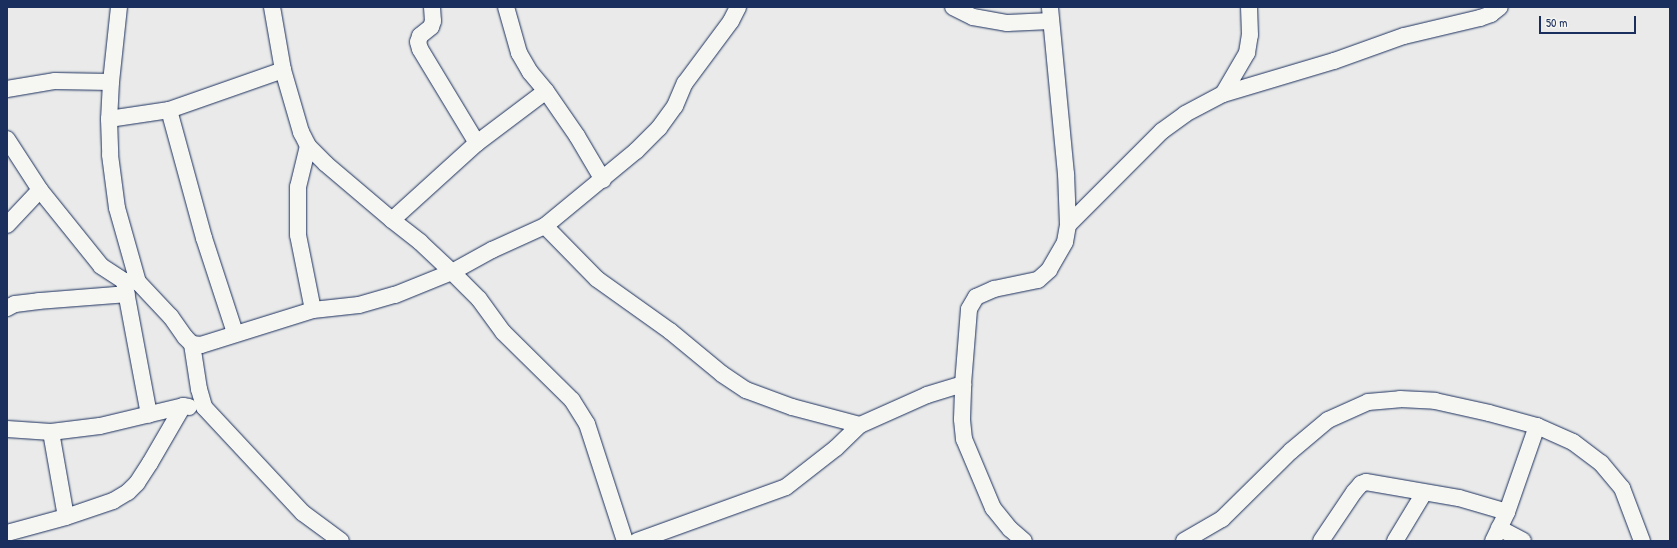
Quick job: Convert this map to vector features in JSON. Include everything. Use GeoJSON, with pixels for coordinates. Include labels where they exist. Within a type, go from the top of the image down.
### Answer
{"type":"FeatureCollection","features":[{"type":"Feature","properties":{"kind":"street"},"geometry":{"type":"LineString","coordinates":[[119,7],[111,82],[109,119],[110,155],[149,415]]}},
{"type":"Feature","properties":{"kind":"street"},"geometry":{"type":"LineString","coordinates":[[272,7],[283,70],[301,132],[308,146],[326,164],[420,242],[452,272],[479,299],[503,332],[572,400],[587,424],[625,541]]}},
{"type":"Feature","properties":{"kind":"street"},"geometry":{"type":"LineString","coordinates":[[432,7],[433,21],[431,27],[420,36],[418,42],[420,49],[477,143]]}},
{"type":"Feature","properties":{"kind":"street"},"geometry":{"type":"LineString","coordinates":[[506,7],[519,53],[530,72],[546,91],[577,136],[603,180]]}},
{"type":"Feature","properties":{"kind":"street"},"geometry":{"type":"LineString","coordinates":[[7,139],[40,190],[101,266],[130,286],[192,344],[201,345],[235,333],[313,310],[359,305],[395,295],[452,272],[492,250],[545,226],[603,180],[636,151],[659,128],[675,106],[685,83],[731,21],[738,7]]}},
{"type":"Feature","properties":{"kind":"street"},"geometry":{"type":"LineString","coordinates":[[953,7],[973,17],[1007,23],[1050,14],[1066,174],[1068,225],[1065,242],[1049,270],[1038,280],[994,289],[976,297],[969,308],[962,384],[962,418],[964,439],[993,508],[1010,529],[1024,541]]}},
{"type":"Feature","properties":{"kind":"street"},"geometry":{"type":"LineString","coordinates":[[1223,94],[1247,53],[1250,35],[1249,7]]}},
{"type":"Feature","properties":{"kind":"street"},"geometry":{"type":"LineString","coordinates":[[1068,225],[1162,131],[1185,114],[1223,94],[1334,62],[1404,36],[1480,18],[1491,14],[1500,7]]}},
{"type":"Feature","properties":{"kind":"street"},"geometry":{"type":"LineString","coordinates":[[109,119],[169,110],[283,70]]}},
{"type":"Feature","properties":{"kind":"street"},"geometry":{"type":"LineString","coordinates":[[7,89],[56,81],[111,82]]}},
{"type":"Feature","properties":{"kind":"street"},"geometry":{"type":"LineString","coordinates":[[392,220],[477,143],[546,91]]}},
{"type":"Feature","properties":{"kind":"street"},"geometry":{"type":"LineString","coordinates":[[169,110],[204,238],[235,333]]}},
{"type":"Feature","properties":{"kind":"street"},"geometry":{"type":"LineString","coordinates":[[308,146],[298,187],[298,235],[313,310]]}},
{"type":"Feature","properties":{"kind":"street"},"geometry":{"type":"LineString","coordinates":[[7,225],[40,190]]}},
{"type":"Feature","properties":{"kind":"street"},"geometry":{"type":"LineString","coordinates":[[545,226],[598,279],[670,331],[722,374],[746,390],[792,407],[860,425]]}},
{"type":"Feature","properties":{"kind":"street"},"geometry":{"type":"LineString","coordinates":[[7,308],[15,304],[130,286]]}},
{"type":"Feature","properties":{"kind":"street"},"geometry":{"type":"LineString","coordinates":[[192,344],[198,383],[204,407],[303,513],[341,541]]}},
{"type":"Feature","properties":{"kind":"street"},"geometry":{"type":"LineString","coordinates":[[637,541],[786,487],[836,448],[860,425],[927,395],[962,384]]}},
{"type":"Feature","properties":{"kind":"street"},"geometry":{"type":"LineString","coordinates":[[1184,541],[1222,519],[1291,451],[1328,420],[1368,402],[1400,399],[1435,401],[1489,413],[1537,426],[1573,442],[1601,463],[1622,488],[1642,541]]}},
{"type":"Feature","properties":{"kind":"street"},"geometry":{"type":"LineString","coordinates":[[7,429],[51,432],[100,426],[183,406],[204,407]]}},
{"type":"Feature","properties":{"kind":"street"},"geometry":{"type":"LineString","coordinates":[[7,533],[66,517],[113,501],[128,492],[137,483],[150,463],[183,406]]}},
{"type":"Feature","properties":{"kind":"street"},"geometry":{"type":"LineString","coordinates":[[1523,541],[1496,534],[1507,512],[1537,426]]}},
{"type":"Feature","properties":{"kind":"street"},"geometry":{"type":"LineString","coordinates":[[51,432],[66,517]]}},
{"type":"Feature","properties":{"kind":"street"},"geometry":{"type":"LineString","coordinates":[[1321,541],[1345,504],[1361,484],[1366,482],[1459,498],[1507,512]]}},
{"type":"Feature","properties":{"kind":"street"},"geometry":{"type":"LineString","coordinates":[[1395,541],[1424,493]]}}]}
